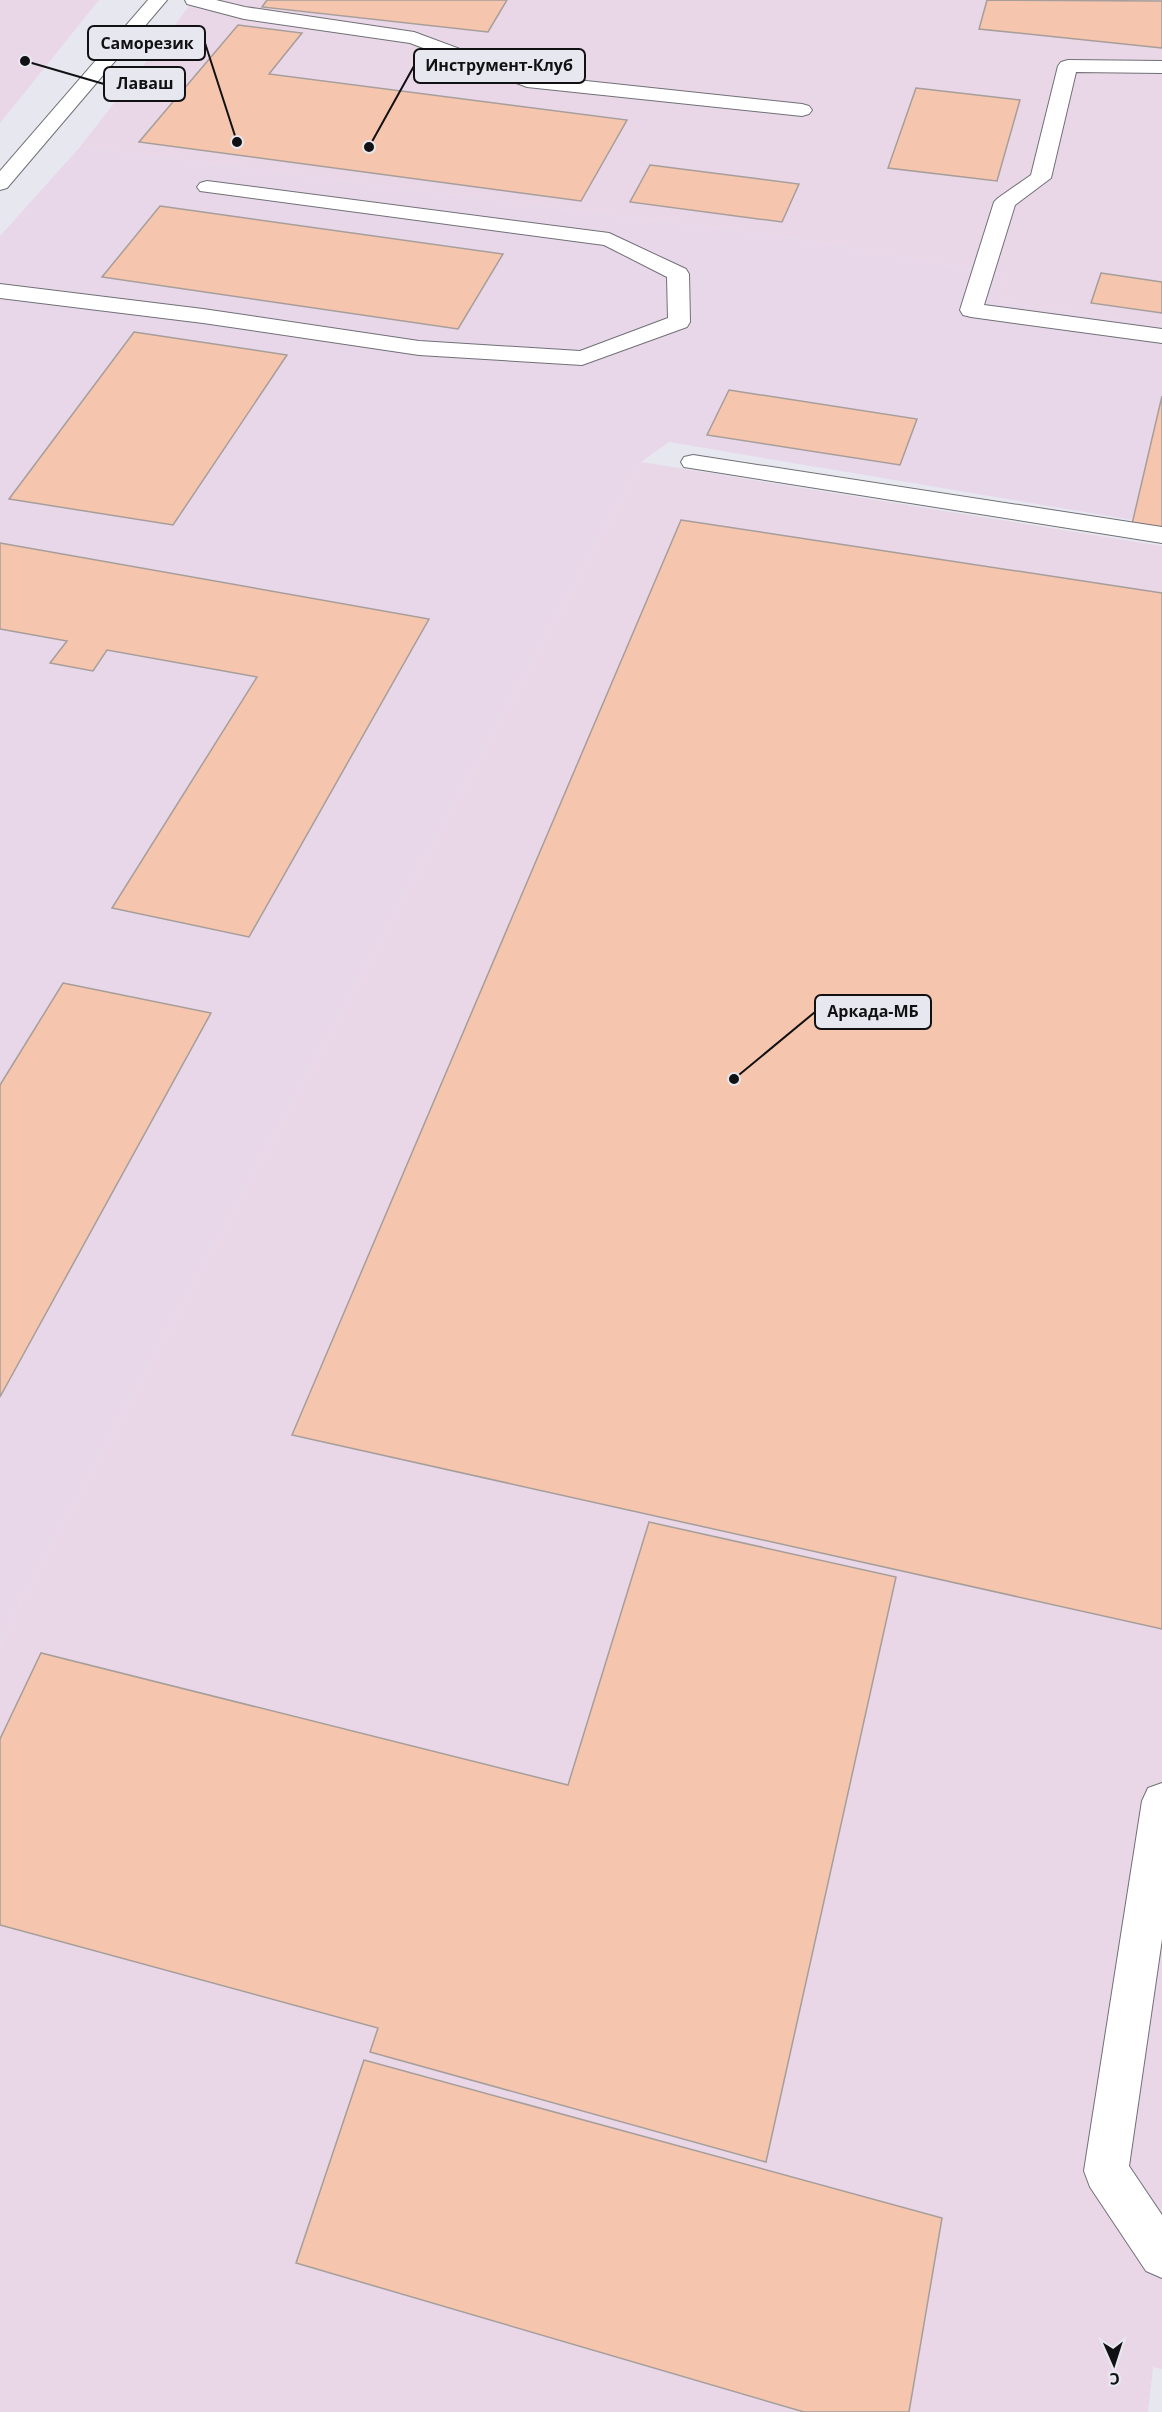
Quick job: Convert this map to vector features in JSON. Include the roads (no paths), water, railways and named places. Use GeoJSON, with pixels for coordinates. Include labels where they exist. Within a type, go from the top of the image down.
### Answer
{"type":"FeatureCollection","features":[{"type":"Feature","properties":{"kind":"lane"},"geometry":{"type":"LineString","coordinates":[[0,184],[158,0]]}},
{"type":"Feature","properties":{"kind":"lane"},"geometry":{"type":"LineString","coordinates":[[194,0],[244,13],[414,38],[527,81],[802,110]]}},
{"type":"Feature","properties":{"kind":"lane"},"geometry":{"type":"LineString","coordinates":[[1162,67],[1068,66],[1041,178],[1005,202],[971,310],[1162,336]]}},
{"type":"Feature","properties":{"kind":"lane"},"geometry":{"type":"LineString","coordinates":[[0,291],[203,316],[419,348],[582,358],[679,322],[678,274],[609,239],[207,187]]}},
{"type":"Feature","properties":{"kind":"lane"},"geometry":{"type":"LineString","coordinates":[[693,462],[1162,535]]}},
{"type":"Feature","properties":{"kind":"lane"},"geometry":{"type":"LineString","coordinates":[[1162,1801],[1106,2171],[1162,2255]]}},
{"type":"Feature","properties":{"kind":"place","name":"Лаваш"},"geometry":{"type":"Point","coordinates":[25,61]}},
{"type":"Feature","properties":{"kind":"place","name":"Саморезик"},"geometry":{"type":"Point","coordinates":[237,142]}},
{"type":"Feature","properties":{"kind":"place","name":"Инструмент-Клуб"},"geometry":{"type":"Point","coordinates":[369,147]}},
{"type":"Feature","properties":{"kind":"place","name":"Аркада-МБ"},"geometry":{"type":"Point","coordinates":[734,1079]}}]}
